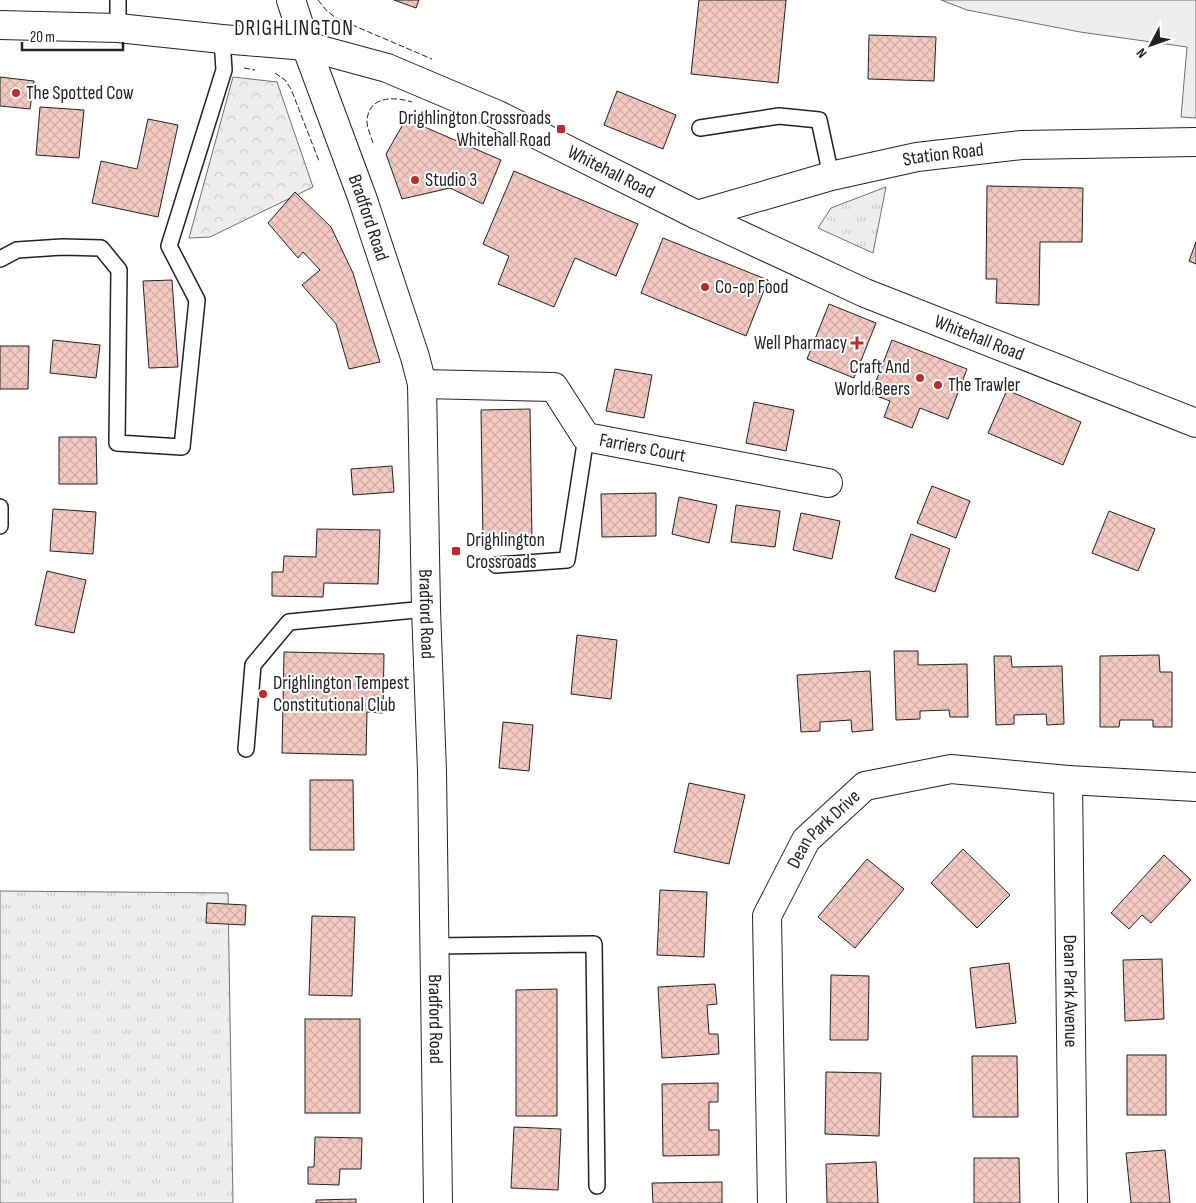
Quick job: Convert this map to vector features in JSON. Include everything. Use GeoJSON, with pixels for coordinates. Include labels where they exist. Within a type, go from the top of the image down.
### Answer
{"type":"FeatureCollection","features":[{"type":"Feature","properties":{"kind":"main road","name":"Bradford Road"},"geometry":{"type":"LineString","coordinates":[[291,0],[362,197],[422,384],[426,609],[432,771],[438,1203]]}},
{"type":"Feature","properties":{"kind":"main road","name":"Whitehall Road"},"geometry":{"type":"LineString","coordinates":[[0,25],[118,28],[306,46],[387,68],[498,115],[697,215],[865,293],[1196,423]]}},
{"type":"Feature","properties":{"kind":"main road","name":"Station Road"},"geometry":{"type":"LineString","coordinates":[[697,215],[831,176],[917,157],[1022,145],[1196,141]]}},
{"type":"Feature","properties":{"kind":"main road","name":"Farriers Court"},"geometry":{"type":"LineString","coordinates":[[422,384],[554,386],[586,438],[828,483]]}},
{"type":"Feature","properties":{"kind":"main road","name":"Dean Park Drive"},"geometry":{"type":"LineString","coordinates":[[772,1203],[767,916],[806,840],[865,786],[951,769],[1068,780],[1196,787]]}},
{"type":"Feature","properties":{"kind":"main road","name":"Dean Park Avenue"},"geometry":{"type":"LineString","coordinates":[[1068,780],[1074,1203]]}},
{"type":"Feature","properties":{"kind":"lane"},"geometry":{"type":"LineString","coordinates":[[118,0],[118,28]]}},
{"type":"Feature","properties":{"kind":"lane"},"geometry":{"type":"LineString","coordinates":[[0,259],[17,250],[62,247],[101,248],[119,270],[117,444],[182,447],[196,300],[169,246],[224,70],[222,39]]}},
{"type":"Feature","properties":{"kind":"lane"},"geometry":{"type":"LineString","coordinates":[[700,128],[779,116],[820,120],[831,176]]}},
{"type":"Feature","properties":{"kind":"lane"},"geometry":{"type":"LineString","coordinates":[[496,565],[567,560],[586,438]]}},
{"type":"Feature","properties":{"kind":"lane"},"geometry":{"type":"LineString","coordinates":[[0,507],[0,526]]}},
{"type":"Feature","properties":{"kind":"lane"},"geometry":{"type":"LineString","coordinates":[[246,749],[253,665],[289,622],[426,609]]}},
{"type":"Feature","properties":{"kind":"lane"},"geometry":{"type":"LineString","coordinates":[[434,946],[594,944],[597,1186]]}},
{"type":"Feature","properties":{"kind":"green space"},"geometry":{"type":"Polygon","coordinates":[[[941,0],[1196,0],[1196,118],[1181,117],[1187,47],[1080,32],[967,10],[941,0]]]}},
{"type":"Feature","properties":{"kind":"green space"},"geometry":{"type":"Polygon","coordinates":[[[233,77],[277,82],[313,187],[210,237],[189,238],[233,77]]]}},
{"type":"Feature","properties":{"kind":"green space"},"geometry":{"type":"Polygon","coordinates":[[[886,187],[873,253],[818,228],[831,208],[886,187]]]}},
{"type":"Feature","properties":{"kind":"green space"},"geometry":{"type":"Polygon","coordinates":[[[0,891],[228,893],[233,1203],[0,1203],[0,891]]]}},
{"type":"Feature","properties":{"kind":"building"},"geometry":{"type":"Polygon","coordinates":[[[394,0],[419,0],[416,8],[394,0]]]}},
{"type":"Feature","properties":{"kind":"building"},"geometry":{"type":"Polygon","coordinates":[[[699,0],[786,0],[778,83],[691,74],[699,0]]]}},
{"type":"Feature","properties":{"kind":"building"},"geometry":{"type":"Polygon","coordinates":[[[869,35],[936,37],[934,81],[868,79],[869,35]]]}},
{"type":"Feature","properties":{"kind":"building","name":"The Spotted Cow"},"geometry":{"type":"Polygon","coordinates":[[[0,77],[34,81],[30,109],[0,106],[0,77]]]}},
{"type":"Feature","properties":{"kind":"building"},"geometry":{"type":"Polygon","coordinates":[[[617,91],[676,115],[663,149],[604,125],[617,91]]]}},
{"type":"Feature","properties":{"kind":"building"},"geometry":{"type":"Polygon","coordinates":[[[40,107],[84,110],[79,158],[36,155],[40,107]]]}},
{"type":"Feature","properties":{"kind":"building"},"geometry":{"type":"Polygon","coordinates":[[[148,119],[178,125],[158,217],[92,203],[101,161],[137,169],[148,119]]]}},
{"type":"Feature","properties":{"kind":"building"},"geometry":{"type":"Polygon","coordinates":[[[406,119],[501,160],[483,204],[450,188],[402,199],[386,154],[406,119]]]}},
{"type":"Feature","properties":{"kind":"building"},"geometry":{"type":"Polygon","coordinates":[[[514,171],[638,224],[616,276],[575,258],[554,307],[498,284],[509,256],[483,244],[514,171]]]}},
{"type":"Feature","properties":{"kind":"building"},"geometry":{"type":"Polygon","coordinates":[[[987,186],[1083,188],[1082,242],[1040,242],[1039,305],[996,303],[997,279],[986,279],[987,186]]]}},
{"type":"Feature","properties":{"kind":"building"},"geometry":{"type":"Polygon","coordinates":[[[295,192],[331,227],[353,273],[380,362],[349,369],[336,324],[302,285],[320,270],[303,252],[298,258],[268,223],[295,192]]]}},
{"type":"Feature","properties":{"kind":"building","name":"Co-op Food"},"geometry":{"type":"Polygon","coordinates":[[[663,238],[768,280],[746,336],[641,293],[663,238]]]}},
{"type":"Feature","properties":{"kind":"building"},"geometry":{"type":"Polygon","coordinates":[[[1196,242],[1196,264],[1189,261],[1196,242]]]}},
{"type":"Feature","properties":{"kind":"building"},"geometry":{"type":"Polygon","coordinates":[[[172,280],[178,367],[149,368],[143,281],[172,280]]]}},
{"type":"Feature","properties":{"kind":"building"},"geometry":{"type":"Polygon","coordinates":[[[829,304],[876,323],[854,378],[807,359],[829,304]]]}},
{"type":"Feature","properties":{"kind":"building"},"geometry":{"type":"Polygon","coordinates":[[[53,340],[100,345],[96,378],[50,373],[53,340]]]}},
{"type":"Feature","properties":{"kind":"building"},"geometry":{"type":"Polygon","coordinates":[[[892,340],[967,369],[948,419],[920,408],[912,428],[884,417],[890,401],[871,394],[892,340]]]}},
{"type":"Feature","properties":{"kind":"building"},"geometry":{"type":"Polygon","coordinates":[[[0,346],[29,346],[28,389],[0,389],[0,346]]]}},
{"type":"Feature","properties":{"kind":"building"},"geometry":{"type":"Polygon","coordinates":[[[615,369],[652,375],[644,418],[606,411],[615,369]]]}},
{"type":"Feature","properties":{"kind":"building"},"geometry":{"type":"Polygon","coordinates":[[[1007,390],[1081,422],[1063,465],[988,433],[1007,390]]]}},
{"type":"Feature","properties":{"kind":"building"},"geometry":{"type":"Polygon","coordinates":[[[754,402],[794,410],[786,451],[746,443],[754,402]]]}},
{"type":"Feature","properties":{"kind":"building"},"geometry":{"type":"Polygon","coordinates":[[[530,409],[532,540],[483,541],[481,410],[530,409]]]}},
{"type":"Feature","properties":{"kind":"building"},"geometry":{"type":"Polygon","coordinates":[[[59,437],[96,437],[97,484],[59,484],[59,437]]]}},
{"type":"Feature","properties":{"kind":"building"},"geometry":{"type":"Polygon","coordinates":[[[392,466],[394,492],[353,495],[351,469],[392,466]]]}},
{"type":"Feature","properties":{"kind":"building"},"geometry":{"type":"Polygon","coordinates":[[[932,486],[970,501],[956,538],[917,523],[932,486]]]}},
{"type":"Feature","properties":{"kind":"building"},"geometry":{"type":"Polygon","coordinates":[[[656,493],[656,536],[602,537],[601,494],[656,493]]]}},
{"type":"Feature","properties":{"kind":"building"},"geometry":{"type":"Polygon","coordinates":[[[679,497],[717,505],[709,543],[672,534],[679,497]]]}},
{"type":"Feature","properties":{"kind":"building"},"geometry":{"type":"Polygon","coordinates":[[[736,505],[780,511],[775,547],[731,542],[736,505]]]}},
{"type":"Feature","properties":{"kind":"building"},"geometry":{"type":"Polygon","coordinates":[[[53,509],[96,512],[93,554],[50,551],[53,509]]]}},
{"type":"Feature","properties":{"kind":"building"},"geometry":{"type":"Polygon","coordinates":[[[1109,511],[1155,529],[1138,571],[1092,553],[1109,511]]]}},
{"type":"Feature","properties":{"kind":"building"},"geometry":{"type":"Polygon","coordinates":[[[801,513],[840,521],[832,559],[793,550],[801,513]]]}},
{"type":"Feature","properties":{"kind":"building"},"geometry":{"type":"Polygon","coordinates":[[[317,529],[380,530],[378,584],[324,583],[323,597],[272,596],[272,572],[283,572],[284,556],[316,557],[317,529]]]}},
{"type":"Feature","properties":{"kind":"building"},"geometry":{"type":"Polygon","coordinates":[[[911,534],[950,549],[935,592],[895,578],[911,534]]]}},
{"type":"Feature","properties":{"kind":"building"},"geometry":{"type":"Polygon","coordinates":[[[47,571],[86,580],[74,633],[35,625],[47,571]]]}},
{"type":"Feature","properties":{"kind":"building"},"geometry":{"type":"Polygon","coordinates":[[[577,635],[617,640],[611,699],[571,694],[577,635]]]}},
{"type":"Feature","properties":{"kind":"building"},"geometry":{"type":"Polygon","coordinates":[[[894,651],[918,651],[918,665],[967,664],[968,717],[950,717],[949,710],[920,711],[920,719],[896,720],[894,651]]]}},
{"type":"Feature","properties":{"kind":"building"},"geometry":{"type":"Polygon","coordinates":[[[284,652],[384,654],[383,713],[367,712],[366,755],[282,753],[284,652]]]}},
{"type":"Feature","properties":{"kind":"building"},"geometry":{"type":"Polygon","coordinates":[[[1159,655],[1160,672],[1172,672],[1172,727],[1153,727],[1153,720],[1120,720],[1119,727],[1100,727],[1100,656],[1159,655]]]}},
{"type":"Feature","properties":{"kind":"building"},"geometry":{"type":"Polygon","coordinates":[[[994,656],[1011,656],[1012,667],[1062,666],[1064,724],[1047,725],[1046,714],[1014,715],[1014,724],[996,725],[994,656]]]}},
{"type":"Feature","properties":{"kind":"building"},"geometry":{"type":"Polygon","coordinates":[[[870,671],[873,730],[852,732],[851,720],[820,722],[820,731],[801,732],[797,675],[870,671]]]}},
{"type":"Feature","properties":{"kind":"building"},"geometry":{"type":"Polygon","coordinates":[[[503,722],[533,725],[529,771],[499,768],[503,722]]]}},
{"type":"Feature","properties":{"kind":"building"},"geometry":{"type":"Polygon","coordinates":[[[310,780],[353,780],[354,850],[310,850],[310,780]]]}},
{"type":"Feature","properties":{"kind":"building"},"geometry":{"type":"Polygon","coordinates":[[[689,783],[745,795],[729,864],[674,852],[689,783]]]}},
{"type":"Feature","properties":{"kind":"building"},"geometry":{"type":"Polygon","coordinates":[[[963,849],[1010,895],[977,928],[931,883],[963,849]]]}},
{"type":"Feature","properties":{"kind":"building"},"geometry":{"type":"Polygon","coordinates":[[[1164,855],[1191,880],[1151,923],[1142,915],[1129,929],[1111,913],[1164,855]]]}},
{"type":"Feature","properties":{"kind":"building"},"geometry":{"type":"Polygon","coordinates":[[[867,859],[904,889],[855,948],[818,917],[867,859]]]}},
{"type":"Feature","properties":{"kind":"building"},"geometry":{"type":"Polygon","coordinates":[[[660,890],[707,892],[704,957],[657,955],[660,890]]]}},
{"type":"Feature","properties":{"kind":"building"},"geometry":{"type":"Polygon","coordinates":[[[207,903],[246,905],[245,925],[206,923],[207,903]]]}},
{"type":"Feature","properties":{"kind":"building"},"geometry":{"type":"Polygon","coordinates":[[[312,916],[355,917],[352,996],[309,995],[312,916]]]}},
{"type":"Feature","properties":{"kind":"building"},"geometry":{"type":"Polygon","coordinates":[[[1162,959],[1164,1019],[1125,1021],[1123,960],[1162,959]]]}},
{"type":"Feature","properties":{"kind":"building"},"geometry":{"type":"Polygon","coordinates":[[[1009,963],[1016,1023],[976,1028],[970,968],[1009,963]]]}},
{"type":"Feature","properties":{"kind":"building"},"geometry":{"type":"Polygon","coordinates":[[[831,975],[869,976],[868,1040],[830,1040],[831,975]]]}},
{"type":"Feature","properties":{"kind":"building"},"geometry":{"type":"Polygon","coordinates":[[[715,984],[717,1004],[707,1005],[709,1034],[718,1034],[719,1054],[662,1058],[658,987],[715,984]]]}},
{"type":"Feature","properties":{"kind":"building"},"geometry":{"type":"Polygon","coordinates":[[[557,989],[557,1116],[516,1116],[516,990],[557,989]]]}},
{"type":"Feature","properties":{"kind":"building"},"geometry":{"type":"Polygon","coordinates":[[[305,1019],[360,1019],[360,1113],[305,1113],[305,1019]]]}},
{"type":"Feature","properties":{"kind":"building"},"geometry":{"type":"Polygon","coordinates":[[[1127,1055],[1166,1055],[1166,1115],[1127,1115],[1127,1055]]]}},
{"type":"Feature","properties":{"kind":"building"},"geometry":{"type":"Polygon","coordinates":[[[972,1056],[1017,1056],[1018,1117],[973,1117],[972,1056]]]}},
{"type":"Feature","properties":{"kind":"building"},"geometry":{"type":"Polygon","coordinates":[[[826,1072],[881,1073],[879,1136],[825,1134],[826,1072]]]}},
{"type":"Feature","properties":{"kind":"building"},"geometry":{"type":"Polygon","coordinates":[[[718,1083],[718,1102],[709,1102],[709,1130],[719,1130],[719,1155],[663,1156],[662,1084],[718,1083]]]}},
{"type":"Feature","properties":{"kind":"building"},"geometry":{"type":"Polygon","coordinates":[[[514,1127],[561,1129],[558,1190],[511,1188],[514,1127]]]}},
{"type":"Feature","properties":{"kind":"building"},"geometry":{"type":"Polygon","coordinates":[[[315,1137],[362,1138],[361,1169],[340,1169],[339,1185],[308,1184],[308,1167],[314,1167],[315,1137]]]}},
{"type":"Feature","properties":{"kind":"building"},"geometry":{"type":"Polygon","coordinates":[[[1165,1150],[1170,1203],[1131,1203],[1126,1153],[1165,1150]]]}},
{"type":"Feature","properties":{"kind":"building"},"geometry":{"type":"Polygon","coordinates":[[[974,1158],[1019,1158],[1020,1203],[974,1203],[974,1158]]]}},
{"type":"Feature","properties":{"kind":"building"},"geometry":{"type":"Polygon","coordinates":[[[876,1162],[878,1203],[827,1203],[826,1164],[876,1162]]]}},
{"type":"Feature","properties":{"kind":"building"},"geometry":{"type":"Polygon","coordinates":[[[722,1182],[722,1203],[653,1203],[652,1183],[722,1182]]]}},
{"type":"Feature","properties":{"kind":"building"},"geometry":{"type":"Polygon","coordinates":[[[356,1199],[356,1203],[316,1203],[316,1200],[356,1199]]]}},
{"type":"Feature","properties":{"kind":"fence"},"geometry":{"type":"LineString","coordinates":[[318,0],[336,18],[432,59]]}},
{"type":"Feature","properties":{"kind":"fence"},"geometry":{"type":"LineString","coordinates":[[244,68],[255,70]]}},
{"type":"Feature","properties":{"kind":"fence"},"geometry":{"type":"LineString","coordinates":[[275,73],[285,80],[291,89],[319,161]]}},
{"type":"Feature","properties":{"kind":"fence"},"geometry":{"type":"LineString","coordinates":[[373,143],[367,123],[371,107],[382,100],[389,99],[412,102]]}},
{"type":"Feature","properties":{"kind":"fence"},"geometry":{"type":"LineString","coordinates":[[433,112],[461,124]]}},
{"type":"Feature","properties":{"kind":"place","name":"The Spotted Cow"},"geometry":{"type":"Point","coordinates":[16,93]}},
{"type":"Feature","properties":{"kind":"place","name":"Drighlington Crossroads Whitehall Road"},"geometry":{"type":"Point","coordinates":[561,129]}},
{"type":"Feature","properties":{"kind":"place","name":"Studio 3"},"geometry":{"type":"Point","coordinates":[415,180]}},
{"type":"Feature","properties":{"kind":"place","name":"Co-op Food"},"geometry":{"type":"Point","coordinates":[705,287]}},
{"type":"Feature","properties":{"kind":"place","name":"Well Pharmacy"},"geometry":{"type":"Point","coordinates":[857,343]}},
{"type":"Feature","properties":{"kind":"place","name":"Craft And World Beers"},"geometry":{"type":"Point","coordinates":[920,378]}},
{"type":"Feature","properties":{"kind":"place","name":"The Trawler"},"geometry":{"type":"Point","coordinates":[938,385]}},
{"type":"Feature","properties":{"kind":"place","name":"Drighlington Crossroads"},"geometry":{"type":"Point","coordinates":[456,551]}},
{"type":"Feature","properties":{"kind":"place","name":"Drighlington Tempest Constitutional Club"},"geometry":{"type":"Point","coordinates":[263,694]}},
{"type":"Feature","properties":{"kind":"district","name":"DRIGHLINGTON"},"geometry":{"type":"Point","coordinates":[294,28]}}]}
